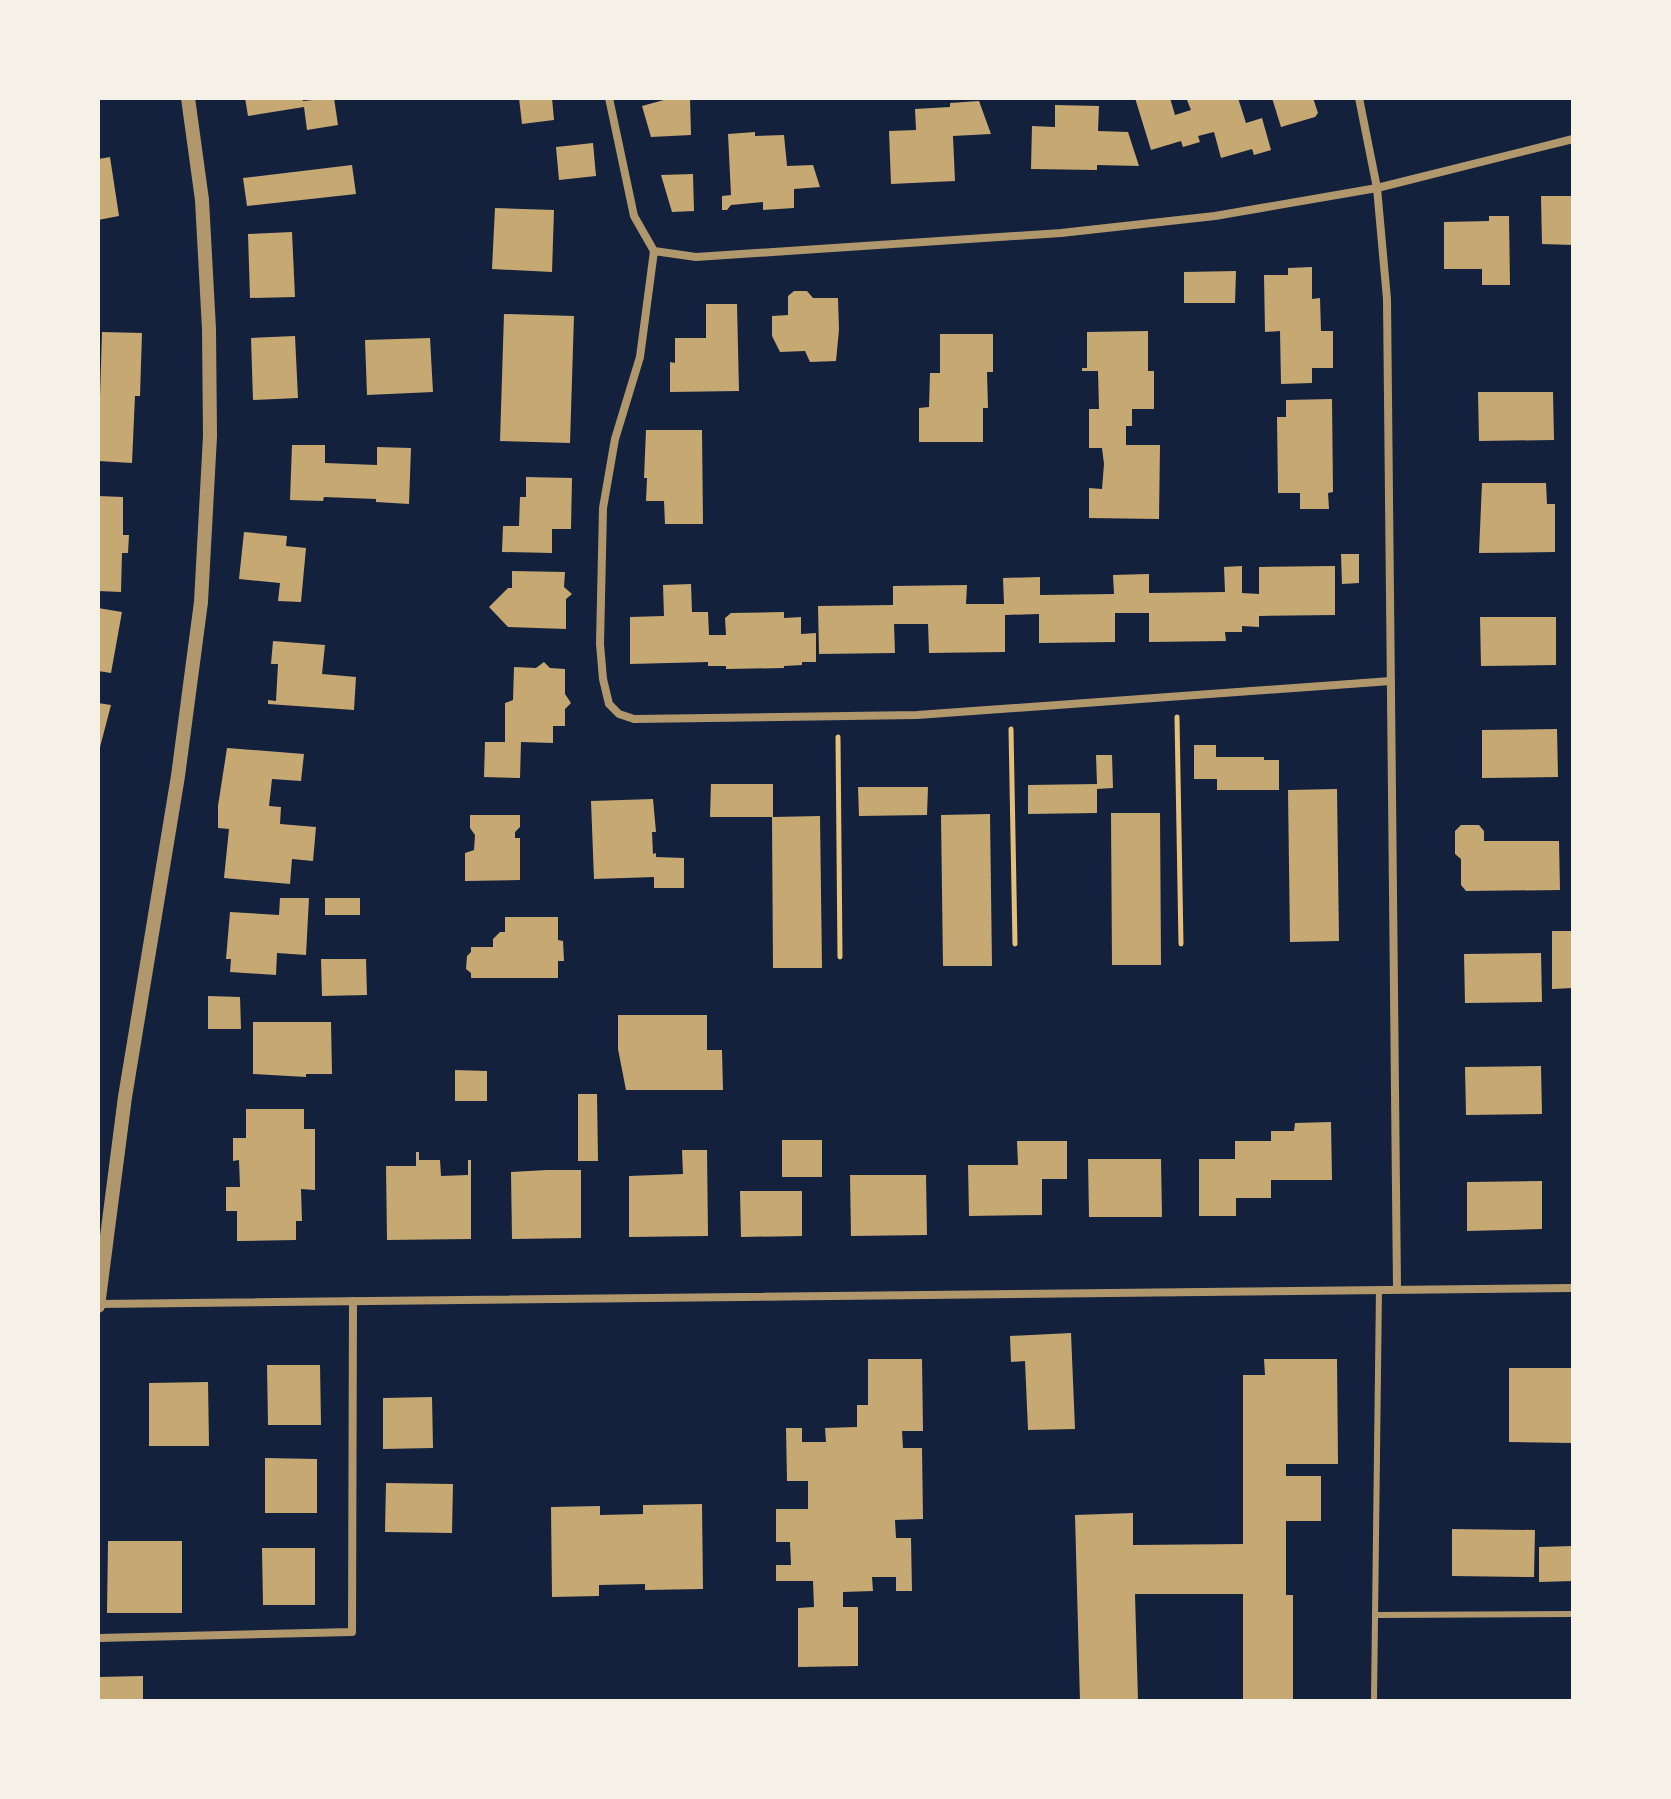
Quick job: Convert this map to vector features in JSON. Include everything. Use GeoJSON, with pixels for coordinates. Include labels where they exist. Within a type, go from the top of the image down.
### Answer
{"type":"FeatureCollection","features":[{"type":"Feature","properties":{"kind":"street"},"geometry":{"type":"LineString","coordinates":[[188,98],[202,200],[209,329],[210,436],[201,602],[178,776],[125,1097],[98,1305],[1573,1288]]}},
{"type":"Feature","properties":{"kind":"street"},"geometry":{"type":"LineString","coordinates":[[609,98],[634,216],[654,251],[640,357],[615,439],[603,508],[600,644],[609,704],[619,714],[634,719],[917,715],[1391,681]]}},
{"type":"Feature","properties":{"kind":"street"},"geometry":{"type":"LineString","coordinates":[[1359,98],[1377,188],[1387,299],[1397,1288]]}},
{"type":"Feature","properties":{"kind":"street"},"geometry":{"type":"LineString","coordinates":[[654,251],[696,257],[1061,233],[1215,216],[1377,188],[1573,139]]}},
{"type":"Feature","properties":{"kind":"street"},"geometry":{"type":"LineString","coordinates":[[98,1638],[352,1632],[353,1301]]}},
{"type":"Feature","properties":{"kind":"lane"},"geometry":{"type":"LineString","coordinates":[[1374,1701],[1379,1289]]}},
{"type":"Feature","properties":{"kind":"lane"},"geometry":{"type":"LineString","coordinates":[[1375,1615],[1573,1614]]}},
{"type":"Feature","properties":{"kind":"path"},"geometry":{"type":"LineString","coordinates":[[1177,696],[1181,944]]}},
{"type":"Feature","properties":{"kind":"path"},"geometry":{"type":"LineString","coordinates":[[1010,708],[1015,944]]}},
{"type":"Feature","properties":{"kind":"path"},"geometry":{"type":"LineString","coordinates":[[837,716],[840,957]]}},
{"type":"Feature","properties":{"kind":"building"},"geometry":{"type":"Polygon","coordinates":[[[245,98],[302,98],[303,101],[334,98],[338,125],[307,130],[304,107],[248,116],[245,98]]]}},
{"type":"Feature","properties":{"kind":"building"},"geometry":{"type":"Polygon","coordinates":[[[519,98],[552,98],[554,120],[522,124],[519,98]]]}},
{"type":"Feature","properties":{"kind":"building"},"geometry":{"type":"Polygon","coordinates":[[[671,98],[690,98],[691,135],[651,137],[642,106],[671,98]]]}},
{"type":"Feature","properties":{"kind":"building"},"geometry":{"type":"Polygon","coordinates":[[[1135,98],[1170,98],[1175,115],[1191,110],[1187,100],[1238,98],[1246,123],[1262,118],[1271,150],[1254,155],[1252,149],[1221,158],[1214,132],[1198,136],[1200,142],[1183,147],[1181,141],[1151,150],[1135,98]]]}},
{"type":"Feature","properties":{"kind":"building"},"geometry":{"type":"Polygon","coordinates":[[[1272,98],[1313,98],[1318,113],[1315,117],[1281,127],[1272,98]]]}},
{"type":"Feature","properties":{"kind":"building"},"geometry":{"type":"Polygon","coordinates":[[[979,101],[991,134],[953,136],[955,181],[891,184],[889,131],[916,130],[915,109],[979,101]]]}},
{"type":"Feature","properties":{"kind":"building"},"geometry":{"type":"Polygon","coordinates":[[[1055,105],[1099,106],[1098,131],[1128,132],[1139,166],[1097,165],[1097,170],[1031,169],[1032,126],[1055,127],[1055,105]]]}},
{"type":"Feature","properties":{"kind":"building"},"geometry":{"type":"Polygon","coordinates":[[[755,132],[755,136],[784,135],[787,166],[813,165],[820,187],[794,189],[794,208],[763,210],[763,202],[731,205],[727,210],[722,210],[722,196],[731,195],[728,134],[755,132]]]}},
{"type":"Feature","properties":{"kind":"building"},"geometry":{"type":"Polygon","coordinates":[[[593,143],[596,176],[559,180],[556,147],[593,143]]]}},
{"type":"Feature","properties":{"kind":"building"},"geometry":{"type":"Polygon","coordinates":[[[110,157],[119,216],[98,220],[98,159],[110,157]]]}},
{"type":"Feature","properties":{"kind":"building"},"geometry":{"type":"Polygon","coordinates":[[[352,165],[356,194],[247,206],[243,178],[352,165]]]}},
{"type":"Feature","properties":{"kind":"building"},"geometry":{"type":"Polygon","coordinates":[[[693,174],[694,211],[672,212],[661,175],[693,174]]]}},
{"type":"Feature","properties":{"kind":"building"},"geometry":{"type":"Polygon","coordinates":[[[1541,196],[1573,196],[1573,245],[1542,244],[1541,196]]]}},
{"type":"Feature","properties":{"kind":"building"},"geometry":{"type":"Polygon","coordinates":[[[495,208],[554,210],[552,272],[492,269],[495,208]]]}},
{"type":"Feature","properties":{"kind":"building"},"geometry":{"type":"Polygon","coordinates":[[[1489,216],[1509,216],[1510,285],[1482,285],[1482,269],[1444,269],[1444,222],[1489,221],[1489,216]]]}},
{"type":"Feature","properties":{"kind":"building"},"geometry":{"type":"Polygon","coordinates":[[[292,232],[295,297],[250,298],[248,234],[292,232]]]}},
{"type":"Feature","properties":{"kind":"building"},"geometry":{"type":"Polygon","coordinates":[[[1312,267],[1312,299],[1320,298],[1321,331],[1333,331],[1333,368],[1312,368],[1312,383],[1281,384],[1280,331],[1265,332],[1264,275],[1288,275],[1288,268],[1312,267]]]}},
{"type":"Feature","properties":{"kind":"building"},"geometry":{"type":"Polygon","coordinates":[[[1236,271],[1235,303],[1184,303],[1184,272],[1236,271]]]}},
{"type":"Feature","properties":{"kind":"building"},"geometry":{"type":"Polygon","coordinates":[[[794,291],[807,291],[813,298],[838,298],[836,361],[810,362],[805,351],[780,352],[772,336],[772,316],[788,315],[788,296],[794,291]]]}},
{"type":"Feature","properties":{"kind":"building"},"geometry":{"type":"Polygon","coordinates":[[[706,304],[737,304],[739,391],[670,392],[670,362],[675,363],[675,338],[706,338],[706,304]]]}},
{"type":"Feature","properties":{"kind":"building"},"geometry":{"type":"Polygon","coordinates":[[[504,314],[574,316],[570,443],[500,441],[504,314]]]}},
{"type":"Feature","properties":{"kind":"building"},"geometry":{"type":"Polygon","coordinates":[[[1148,331],[1148,371],[1154,371],[1154,409],[1132,409],[1132,426],[1126,426],[1126,445],[1160,445],[1159,519],[1089,518],[1089,488],[1102,489],[1104,464],[1102,448],[1089,448],[1089,409],[1099,409],[1098,371],[1082,371],[1082,368],[1087,368],[1087,332],[1148,331]]]}},
{"type":"Feature","properties":{"kind":"building"},"geometry":{"type":"Polygon","coordinates":[[[102,332],[142,333],[140,396],[135,396],[132,463],[98,461],[102,332]]]}},
{"type":"Feature","properties":{"kind":"building"},"geometry":{"type":"Polygon","coordinates":[[[940,334],[993,334],[993,372],[987,372],[988,408],[983,408],[983,442],[919,442],[919,408],[929,407],[930,373],[940,373],[940,334]]]}},
{"type":"Feature","properties":{"kind":"building"},"geometry":{"type":"Polygon","coordinates":[[[295,336],[298,398],[253,400],[251,338],[295,336]]]}},
{"type":"Feature","properties":{"kind":"building"},"geometry":{"type":"Polygon","coordinates":[[[430,338],[433,392],[367,395],[365,340],[430,338]]]}},
{"type":"Feature","properties":{"kind":"building"},"geometry":{"type":"Polygon","coordinates":[[[1478,392],[1553,392],[1554,440],[1479,441],[1478,392]]]}},
{"type":"Feature","properties":{"kind":"building"},"geometry":{"type":"Polygon","coordinates":[[[1332,399],[1333,492],[1328,493],[1329,509],[1300,509],[1300,493],[1278,493],[1277,417],[1286,417],[1286,400],[1332,399]]]}},
{"type":"Feature","properties":{"kind":"building"},"geometry":{"type":"Polygon","coordinates":[[[646,430],[702,430],[703,524],[665,524],[664,501],[646,501],[646,430]]]}},
{"type":"Feature","properties":{"kind":"building"},"geometry":{"type":"Polygon","coordinates":[[[292,445],[325,445],[325,463],[377,465],[377,447],[411,448],[409,504],[324,497],[323,501],[290,500],[292,445]]]}},
{"type":"Feature","properties":{"kind":"building"},"geometry":{"type":"Polygon","coordinates":[[[526,477],[572,478],[571,529],[552,529],[552,553],[502,552],[503,526],[519,526],[520,497],[526,497],[526,477]]]}},
{"type":"Feature","properties":{"kind":"building"},"geometry":{"type":"Polygon","coordinates":[[[1482,483],[1546,483],[1547,504],[1555,504],[1555,552],[1479,553],[1482,483]]]}},
{"type":"Feature","properties":{"kind":"building"},"geometry":{"type":"Polygon","coordinates":[[[98,496],[123,497],[123,535],[129,535],[128,553],[122,553],[121,592],[98,591],[98,496]]]}},
{"type":"Feature","properties":{"kind":"building"},"geometry":{"type":"Polygon","coordinates":[[[244,532],[287,536],[286,546],[306,548],[301,602],[278,601],[280,583],[239,579],[244,532]]]}},
{"type":"Feature","properties":{"kind":"building"},"geometry":{"type":"Polygon","coordinates":[[[1341,554],[1359,554],[1359,583],[1342,584],[1341,554]]]}},
{"type":"Feature","properties":{"kind":"building"},"geometry":{"type":"Polygon","coordinates":[[[1242,566],[1242,593],[1259,594],[1259,567],[1335,566],[1335,615],[1259,616],[1259,627],[1242,626],[1242,632],[1225,632],[1226,641],[1149,642],[1149,613],[1115,613],[1115,642],[1039,643],[1039,614],[1005,615],[1005,652],[929,653],[928,624],[894,624],[895,653],[819,654],[818,606],[893,605],[893,586],[967,585],[966,604],[1004,604],[1003,578],[1040,577],[1040,595],[1114,594],[1113,575],[1149,574],[1149,593],[1225,592],[1224,567],[1242,566]]]}},
{"type":"Feature","properties":{"kind":"building"},"geometry":{"type":"Polygon","coordinates":[[[512,571],[565,572],[564,587],[572,594],[566,599],[566,629],[508,627],[489,607],[508,588],[512,588],[512,571]]]}},
{"type":"Feature","properties":{"kind":"building"},"geometry":{"type":"Polygon","coordinates":[[[691,584],[692,612],[708,612],[709,635],[726,635],[725,618],[731,613],[784,612],[784,618],[801,617],[801,634],[816,633],[816,662],[802,662],[802,665],[784,668],[726,669],[726,666],[708,666],[708,662],[630,664],[630,617],[664,616],[663,585],[691,584]]]}},
{"type":"Feature","properties":{"kind":"building"},"geometry":{"type":"Polygon","coordinates":[[[98,608],[122,612],[111,673],[98,671],[98,608]]]}},
{"type":"Feature","properties":{"kind":"building"},"geometry":{"type":"Polygon","coordinates":[[[1480,617],[1556,617],[1556,665],[1481,666],[1480,617]]]}},
{"type":"Feature","properties":{"kind":"building"},"geometry":{"type":"Polygon","coordinates":[[[273,641],[325,645],[322,674],[356,677],[354,710],[268,704],[268,700],[276,701],[278,664],[271,664],[273,641]]]}},
{"type":"Feature","properties":{"kind":"building"},"geometry":{"type":"Polygon","coordinates":[[[544,662],[550,668],[565,669],[565,694],[571,703],[565,709],[565,726],[553,726],[553,743],[521,742],[520,778],[484,777],[485,742],[505,742],[505,703],[513,700],[514,667],[536,668],[544,662]]]}},
{"type":"Feature","properties":{"kind":"building"},"geometry":{"type":"Polygon","coordinates":[[[98,703],[111,705],[99,751],[98,750],[98,703]]]}},
{"type":"Feature","properties":{"kind":"building"},"geometry":{"type":"Polygon","coordinates":[[[1557,729],[1558,777],[1482,778],[1482,730],[1557,729]]]}},
{"type":"Feature","properties":{"kind":"building"},"geometry":{"type":"Polygon","coordinates":[[[1194,745],[1216,745],[1216,757],[1279,760],[1279,790],[1217,790],[1217,779],[1194,779],[1194,745]]]}},
{"type":"Feature","properties":{"kind":"building"},"geometry":{"type":"Polygon","coordinates":[[[227,748],[304,754],[301,781],[272,779],[269,806],[281,807],[280,824],[316,827],[313,861],[292,859],[290,884],[224,878],[229,829],[218,828],[218,806],[227,748]]]}},
{"type":"Feature","properties":{"kind":"building"},"geometry":{"type":"Polygon","coordinates":[[[1096,755],[1112,755],[1113,788],[1097,789],[1097,813],[1028,814],[1028,785],[1097,784],[1096,755]]]}},
{"type":"Feature","properties":{"kind":"building"},"geometry":{"type":"Polygon","coordinates":[[[711,784],[773,784],[773,817],[820,816],[822,968],[773,968],[772,817],[710,817],[711,784]]]}},
{"type":"Feature","properties":{"kind":"building"},"geometry":{"type":"Polygon","coordinates":[[[858,787],[928,787],[927,815],[859,816],[858,787]]]}},
{"type":"Feature","properties":{"kind":"building"},"geometry":{"type":"Polygon","coordinates":[[[1337,789],[1339,941],[1290,942],[1288,790],[1337,789]]]}},
{"type":"Feature","properties":{"kind":"building"},"geometry":{"type":"Polygon","coordinates":[[[653,799],[656,832],[652,832],[653,854],[656,853],[656,857],[684,858],[684,888],[654,888],[654,877],[594,879],[591,801],[653,799]]]}},
{"type":"Feature","properties":{"kind":"building"},"geometry":{"type":"Polygon","coordinates":[[[1111,813],[1160,813],[1161,965],[1112,965],[1111,813]]]}},
{"type":"Feature","properties":{"kind":"building"},"geometry":{"type":"Polygon","coordinates":[[[990,814],[992,966],[943,966],[941,815],[990,814]]]}},
{"type":"Feature","properties":{"kind":"building"},"geometry":{"type":"Polygon","coordinates":[[[470,815],[520,815],[520,827],[515,832],[515,838],[520,838],[520,880],[465,881],[465,853],[474,850],[475,835],[470,828],[470,815]]]}},
{"type":"Feature","properties":{"kind":"building"},"geometry":{"type":"Polygon","coordinates":[[[1461,825],[1479,825],[1484,831],[1484,841],[1559,841],[1560,890],[1466,891],[1461,885],[1461,859],[1455,854],[1455,831],[1461,825]]]}},
{"type":"Feature","properties":{"kind":"building"},"geometry":{"type":"Polygon","coordinates":[[[280,898],[309,898],[306,955],[277,953],[276,975],[230,972],[231,959],[226,959],[230,912],[279,915],[280,898]]]}},
{"type":"Feature","properties":{"kind":"building"},"geometry":{"type":"Polygon","coordinates":[[[325,898],[360,898],[360,915],[325,915],[325,898]]]}},
{"type":"Feature","properties":{"kind":"building"},"geometry":{"type":"Polygon","coordinates":[[[505,917],[558,917],[558,940],[563,941],[564,961],[558,961],[558,978],[471,978],[471,973],[466,969],[471,947],[493,947],[493,939],[500,932],[505,932],[505,917]]]}},
{"type":"Feature","properties":{"kind":"building"},"geometry":{"type":"Polygon","coordinates":[[[1552,931],[1573,931],[1573,988],[1552,989],[1552,931]]]}},
{"type":"Feature","properties":{"kind":"building"},"geometry":{"type":"Polygon","coordinates":[[[1541,953],[1542,1002],[1465,1003],[1464,954],[1541,953]]]}},
{"type":"Feature","properties":{"kind":"building"},"geometry":{"type":"Polygon","coordinates":[[[321,959],[366,959],[367,995],[322,996],[321,959]]]}},
{"type":"Feature","properties":{"kind":"building"},"geometry":{"type":"Polygon","coordinates":[[[208,996],[240,997],[241,1029],[208,1029],[208,996]]]}},
{"type":"Feature","properties":{"kind":"building"},"geometry":{"type":"Polygon","coordinates":[[[618,1015],[707,1015],[707,1050],[722,1050],[723,1090],[626,1090],[618,1049],[618,1015]]]}},
{"type":"Feature","properties":{"kind":"building"},"geometry":{"type":"Polygon","coordinates":[[[253,1022],[331,1022],[332,1074],[306,1074],[306,1077],[253,1074],[253,1022]]]}},
{"type":"Feature","properties":{"kind":"building"},"geometry":{"type":"Polygon","coordinates":[[[1541,1066],[1542,1114],[1466,1115],[1465,1067],[1541,1066]]]}},
{"type":"Feature","properties":{"kind":"building"},"geometry":{"type":"Polygon","coordinates":[[[455,1070],[487,1071],[487,1101],[455,1101],[455,1070]]]}},
{"type":"Feature","properties":{"kind":"building"},"geometry":{"type":"Polygon","coordinates":[[[578,1094],[597,1094],[598,1161],[578,1161],[578,1094]]]}},
{"type":"Feature","properties":{"kind":"building"},"geometry":{"type":"Polygon","coordinates":[[[246,1109],[304,1109],[304,1129],[315,1129],[315,1190],[301,1189],[302,1221],[296,1221],[296,1240],[237,1241],[237,1211],[226,1211],[226,1187],[240,1187],[239,1160],[233,1161],[233,1138],[246,1138],[246,1109]]]}},
{"type":"Feature","properties":{"kind":"building"},"geometry":{"type":"Polygon","coordinates":[[[1331,1122],[1332,1180],[1271,1180],[1271,1198],[1236,1198],[1236,1216],[1199,1216],[1199,1159],[1235,1159],[1235,1141],[1271,1141],[1271,1131],[1294,1131],[1295,1123],[1331,1122]]]}},
{"type":"Feature","properties":{"kind":"building"},"geometry":{"type":"Polygon","coordinates":[[[782,1140],[822,1140],[822,1177],[782,1177],[782,1140]]]}},
{"type":"Feature","properties":{"kind":"building"},"geometry":{"type":"Polygon","coordinates":[[[1017,1141],[1067,1141],[1067,1179],[1042,1179],[1042,1215],[969,1216],[968,1165],[1018,1165],[1017,1141]]]}},
{"type":"Feature","properties":{"kind":"building"},"geometry":{"type":"Polygon","coordinates":[[[682,1150],[707,1150],[708,1236],[629,1237],[629,1176],[683,1174],[682,1150]]]}},
{"type":"Feature","properties":{"kind":"building"},"geometry":{"type":"Polygon","coordinates":[[[416,1152],[419,1152],[419,1160],[440,1160],[441,1176],[468,1175],[468,1160],[471,1160],[471,1239],[387,1240],[386,1166],[416,1166],[416,1152]]]}},
{"type":"Feature","properties":{"kind":"building"},"geometry":{"type":"Polygon","coordinates":[[[1088,1159],[1161,1159],[1162,1217],[1089,1217],[1088,1159]]]}},
{"type":"Feature","properties":{"kind":"building"},"geometry":{"type":"Polygon","coordinates":[[[581,1170],[581,1238],[512,1239],[511,1172],[581,1170]]]}},
{"type":"Feature","properties":{"kind":"building"},"geometry":{"type":"Polygon","coordinates":[[[850,1175],[926,1175],[927,1235],[851,1236],[850,1175]]]}},
{"type":"Feature","properties":{"kind":"building"},"geometry":{"type":"Polygon","coordinates":[[[1542,1181],[1542,1229],[1467,1231],[1467,1182],[1542,1181]]]}},
{"type":"Feature","properties":{"kind":"building"},"geometry":{"type":"Polygon","coordinates":[[[740,1191],[802,1191],[802,1236],[741,1237],[740,1191]]]}},
{"type":"Feature","properties":{"kind":"building"},"geometry":{"type":"Polygon","coordinates":[[[1071,1333],[1075,1429],[1028,1430],[1025,1361],[1011,1362],[1010,1336],[1071,1333]]]}},
{"type":"Feature","properties":{"kind":"building"},"geometry":{"type":"Polygon","coordinates":[[[868,1359],[922,1359],[923,1431],[902,1431],[903,1448],[922,1448],[923,1519],[895,1520],[896,1538],[911,1538],[912,1591],[896,1591],[896,1577],[872,1577],[873,1591],[843,1592],[843,1607],[858,1607],[858,1666],[798,1667],[798,1608],[814,1607],[813,1581],[776,1581],[776,1565],[791,1565],[790,1542],[776,1542],[776,1509],[808,1509],[808,1481],[787,1481],[786,1428],[802,1428],[802,1442],[826,1442],[825,1428],[857,1427],[857,1405],[868,1405],[868,1359]]]}},
{"type":"Feature","properties":{"kind":"building"},"geometry":{"type":"Polygon","coordinates":[[[1264,1359],[1337,1359],[1338,1464],[1286,1464],[1286,1476],[1321,1476],[1321,1521],[1286,1521],[1286,1595],[1293,1595],[1293,1701],[1243,1701],[1243,1594],[1135,1594],[1138,1701],[1080,1701],[1075,1515],[1133,1513],[1133,1545],[1243,1544],[1243,1375],[1265,1375],[1264,1359]]]}},
{"type":"Feature","properties":{"kind":"building"},"geometry":{"type":"Polygon","coordinates":[[[267,1365],[320,1365],[321,1425],[268,1425],[267,1365]]]}},
{"type":"Feature","properties":{"kind":"building"},"geometry":{"type":"Polygon","coordinates":[[[1509,1368],[1573,1368],[1573,1443],[1509,1442],[1509,1368]]]}},
{"type":"Feature","properties":{"kind":"building"},"geometry":{"type":"Polygon","coordinates":[[[208,1382],[209,1446],[149,1446],[149,1383],[208,1382]]]}},
{"type":"Feature","properties":{"kind":"building"},"geometry":{"type":"Polygon","coordinates":[[[432,1397],[433,1448],[383,1449],[383,1398],[432,1397]]]}},
{"type":"Feature","properties":{"kind":"building"},"geometry":{"type":"Polygon","coordinates":[[[265,1458],[317,1459],[317,1513],[265,1513],[265,1458]]]}},
{"type":"Feature","properties":{"kind":"building"},"geometry":{"type":"Polygon","coordinates":[[[386,1483],[453,1484],[452,1533],[385,1532],[386,1483]]]}},
{"type":"Feature","properties":{"kind":"building"},"geometry":{"type":"Polygon","coordinates":[[[702,1504],[703,1589],[645,1590],[645,1584],[599,1585],[599,1596],[552,1597],[551,1507],[600,1506],[600,1515],[643,1514],[643,1505],[702,1504]]]}},
{"type":"Feature","properties":{"kind":"building"},"geometry":{"type":"Polygon","coordinates":[[[1452,1529],[1535,1530],[1534,1577],[1452,1576],[1452,1529]]]}},
{"type":"Feature","properties":{"kind":"building"},"geometry":{"type":"Polygon","coordinates":[[[108,1541],[182,1541],[182,1613],[107,1613],[108,1541]]]}},
{"type":"Feature","properties":{"kind":"building"},"geometry":{"type":"Polygon","coordinates":[[[1573,1546],[1573,1581],[1539,1582],[1539,1547],[1573,1546]]]}},
{"type":"Feature","properties":{"kind":"building"},"geometry":{"type":"Polygon","coordinates":[[[262,1548],[315,1548],[315,1605],[263,1605],[262,1548]]]}},
{"type":"Feature","properties":{"kind":"building"},"geometry":{"type":"Polygon","coordinates":[[[143,1676],[143,1701],[98,1701],[98,1677],[143,1676]]]}}]}
